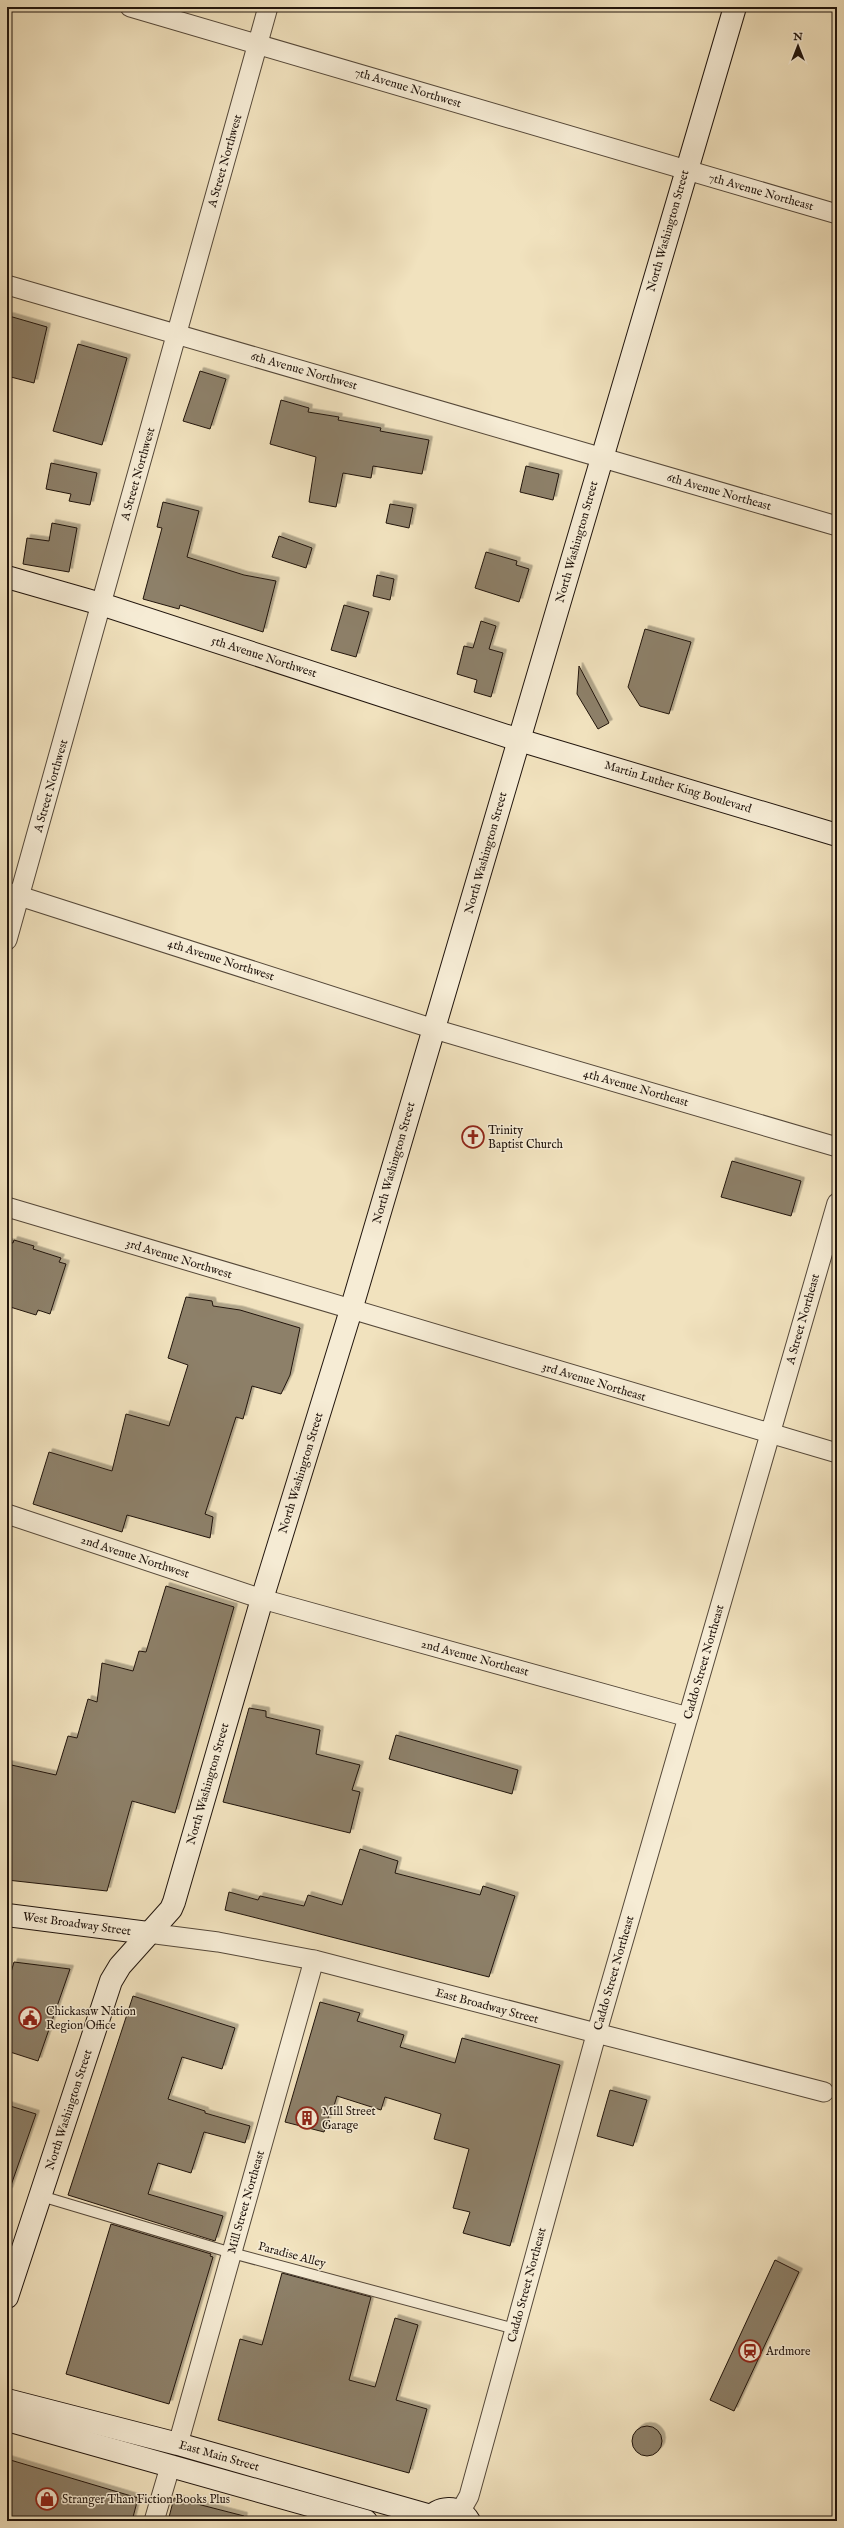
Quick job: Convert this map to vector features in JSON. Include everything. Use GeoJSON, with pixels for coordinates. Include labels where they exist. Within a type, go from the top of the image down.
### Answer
{"type":"FeatureCollection","features":[{"type":"Feature","properties":{"kind":"main road","name":"North Washington Street"},"geometry":{"type":"LineString","coordinates":[[7,2297],[112,1981],[120,1966],[170,1909],[174,1902],[262,1599],[351,1310],[735,7]]}},
{"type":"Feature","properties":{"kind":"main road","name":"5th Avenue Northwest"},"geometry":{"type":"LineString","coordinates":[[7,577],[101,604],[519,740]]}},
{"type":"Feature","properties":{"kind":"main road","name":"Martin Luther King Boulevard"},"geometry":{"type":"LineString","coordinates":[[519,740],[837,835]]}},
{"type":"Feature","properties":{"kind":"main road","name":"West Broadway Street"},"geometry":{"type":"LineString","coordinates":[[7,1914],[148,1934]]}},
{"type":"Feature","properties":{"kind":"main road","name":"East Main Street"},"geometry":{"type":"LineString","coordinates":[[7,2400],[178,2444],[429,2519],[439,2510],[446,2508],[465,2516]]}},
{"type":"Feature","properties":{"kind":"main road","name":"East Main Street"},"geometry":{"type":"LineString","coordinates":[[7,2420],[170,2468],[366,2521]]}},
{"type":"Feature","properties":{"kind":"street","name":"7th Avenue Northwest"},"geometry":{"type":"LineString","coordinates":[[130,7],[258,43],[686,171]]}},
{"type":"Feature","properties":{"kind":"street","name":"A Street Northwest"},"geometry":{"type":"LineString","coordinates":[[7,940],[13,894],[101,604],[268,7]]}},
{"type":"Feature","properties":{"kind":"street","name":"7th Avenue Northeast"},"geometry":{"type":"LineString","coordinates":[[686,171],[837,214]]}},
{"type":"Feature","properties":{"kind":"street","name":"6th Avenue Northwest"},"geometry":{"type":"LineString","coordinates":[[7,285],[177,333],[601,459]]}},
{"type":"Feature","properties":{"kind":"street","name":"6th Avenue Northeast"},"geometry":{"type":"LineString","coordinates":[[601,459],[837,526]]}},
{"type":"Feature","properties":{"kind":"street","name":"4th Avenue Northwest"},"geometry":{"type":"LineString","coordinates":[[13,894],[434,1029]]}},
{"type":"Feature","properties":{"kind":"street","name":"4th Avenue Northeast"},"geometry":{"type":"LineString","coordinates":[[434,1029],[837,1147]]}},
{"type":"Feature","properties":{"kind":"street","name":"A Street Northeast"},"geometry":{"type":"LineString","coordinates":[[770,1434],[837,1203]]}},
{"type":"Feature","properties":{"kind":"street","name":"3rd Avenue Northwest"},"geometry":{"type":"LineString","coordinates":[[7,1207],[351,1310]]}},
{"type":"Feature","properties":{"kind":"street","name":"3rd Avenue Northeast"},"geometry":{"type":"LineString","coordinates":[[351,1310],[837,1453]]}},
{"type":"Feature","properties":{"kind":"street","name":"Caddo Street Northeast"},"geometry":{"type":"LineString","coordinates":[[465,2516],[469,2496],[596,2035],[770,1434]]}},
{"type":"Feature","properties":{"kind":"street","name":"2nd Avenue Northwest"},"geometry":{"type":"LineString","coordinates":[[7,1514],[262,1599]]}},
{"type":"Feature","properties":{"kind":"street","name":"2nd Avenue Northeast"},"geometry":{"type":"LineString","coordinates":[[262,1599],[688,1717]]}},
{"type":"Feature","properties":{"kind":"street","name":"East Broadway Street"},"geometry":{"type":"LineString","coordinates":[[148,1934],[218,1942],[314,1960],[596,2035],[824,2092]]}},
{"type":"Feature","properties":{"kind":"street","name":"Mill Street Northeast"},"geometry":{"type":"LineString","coordinates":[[178,2444],[314,1960]]}},
{"type":"Feature","properties":{"kind":"street"},"geometry":{"type":"LineString","coordinates":[[154,2521],[170,2468]]}},
{"type":"Feature","properties":{"kind":"lane","name":"Paradise Alley"},"geometry":{"type":"LineString","coordinates":[[41,2196],[232,2252],[515,2329]]}},
{"type":"Feature","properties":{"kind":"building"},"geometry":{"type":"Polygon","coordinates":[[[9,316],[47,327],[34,383],[7,376],[7,326],[9,316]]]}},
{"type":"Feature","properties":{"kind":"building"},"geometry":{"type":"Polygon","coordinates":[[[78,344],[127,358],[102,445],[53,431],[78,344]]]}},
{"type":"Feature","properties":{"kind":"building"},"geometry":{"type":"Polygon","coordinates":[[[200,371],[226,379],[210,429],[183,421],[200,371]]]}},
{"type":"Feature","properties":{"kind":"building"},"geometry":{"type":"Polygon","coordinates":[[[281,400],[309,408],[308,412],[339,417],[338,420],[381,428],[380,431],[429,440],[422,474],[373,466],[371,478],[343,473],[336,507],[309,502],[316,457],[270,444],[281,400]]]}},
{"type":"Feature","properties":{"kind":"building"},"geometry":{"type":"Polygon","coordinates":[[[51,463],[97,473],[90,505],[69,501],[71,494],[46,489],[51,463]]]}},
{"type":"Feature","properties":{"kind":"building"},"geometry":{"type":"Polygon","coordinates":[[[526,466],[559,474],[553,500],[520,492],[526,466]]]}},
{"type":"Feature","properties":{"kind":"building"},"geometry":{"type":"Polygon","coordinates":[[[163,502],[199,511],[187,557],[244,575],[276,581],[263,632],[180,605],[179,609],[143,599],[162,528],[157,527],[163,502]]]}},
{"type":"Feature","properties":{"kind":"building"},"geometry":{"type":"Polygon","coordinates":[[[390,504],[413,508],[409,528],[386,523],[390,504]]]}},
{"type":"Feature","properties":{"kind":"building"},"geometry":{"type":"Polygon","coordinates":[[[52,523],[77,528],[69,572],[23,564],[27,538],[49,541],[52,523]]]}},
{"type":"Feature","properties":{"kind":"building"},"geometry":{"type":"Polygon","coordinates":[[[279,536],[312,548],[306,568],[272,557],[279,536]]]}},
{"type":"Feature","properties":{"kind":"building"},"geometry":{"type":"Polygon","coordinates":[[[486,552],[517,561],[516,565],[529,569],[519,602],[475,588],[486,552]]]}},
{"type":"Feature","properties":{"kind":"building"},"geometry":{"type":"Polygon","coordinates":[[[377,575],[394,579],[390,600],[373,596],[377,575]]]}},
{"type":"Feature","properties":{"kind":"building"},"geometry":{"type":"Polygon","coordinates":[[[344,605],[369,612],[356,657],[331,650],[344,605]]]}},
{"type":"Feature","properties":{"kind":"building"},"geometry":{"type":"Polygon","coordinates":[[[481,621],[496,626],[489,649],[503,653],[491,697],[474,692],[477,680],[457,674],[464,646],[473,648],[481,621]]]}},
{"type":"Feature","properties":{"kind":"building"},"geometry":{"type":"Polygon","coordinates":[[[645,629],[691,642],[669,714],[640,706],[628,687],[645,629]]]}},
{"type":"Feature","properties":{"kind":"building"},"geometry":{"type":"Polygon","coordinates":[[[579,666],[609,723],[598,729],[577,694],[579,666]]]}},
{"type":"Feature","properties":{"kind":"building"},"geometry":{"type":"Polygon","coordinates":[[[732,1161],[801,1181],[791,1216],[721,1197],[732,1161]]]}},
{"type":"Feature","properties":{"kind":"building"},"geometry":{"type":"Polygon","coordinates":[[[14,1240],[34,1246],[33,1249],[61,1258],[59,1262],[66,1264],[50,1314],[38,1310],[36,1315],[7,1306],[7,1242],[13,1243],[14,1240]]]}},
{"type":"Feature","properties":{"kind":"building"},"geometry":{"type":"Polygon","coordinates":[[[186,1297],[212,1301],[213,1306],[240,1310],[300,1328],[290,1375],[281,1394],[252,1386],[243,1419],[236,1417],[205,1514],[213,1517],[210,1538],[127,1515],[122,1532],[33,1504],[49,1452],[112,1471],[126,1414],[169,1426],[188,1365],[168,1358],[186,1297]]]}},
{"type":"Feature","properties":{"kind":"building"},"geometry":{"type":"Polygon","coordinates":[[[166,1586],[234,1607],[175,1813],[132,1801],[107,1891],[7,1880],[7,1764],[56,1775],[68,1736],[77,1738],[88,1699],[97,1702],[102,1663],[133,1671],[139,1651],[146,1652],[166,1586]]]}},
{"type":"Feature","properties":{"kind":"building"},"geometry":{"type":"Polygon","coordinates":[[[249,1708],[266,1711],[266,1717],[320,1730],[316,1754],[360,1765],[352,1790],[360,1792],[350,1833],[223,1802],[249,1708]]]}},
{"type":"Feature","properties":{"kind":"building"},"geometry":{"type":"Polygon","coordinates":[[[396,1735],[518,1770],[512,1794],[389,1759],[396,1735]]]}},
{"type":"Feature","properties":{"kind":"building"},"geometry":{"type":"Polygon","coordinates":[[[360,1849],[398,1861],[395,1873],[480,1895],[483,1886],[515,1896],[489,1977],[225,1910],[229,1892],[258,1900],[260,1896],[304,1906],[308,1895],[342,1905],[360,1849]]]}},
{"type":"Feature","properties":{"kind":"building","name":"Chickasaw Nation Region Office"},"geometry":{"type":"Polygon","coordinates":[[[14,1962],[70,1969],[38,2061],[7,2051],[7,1986],[14,1962]]]}},
{"type":"Feature","properties":{"kind":"building"},"geometry":{"type":"Polygon","coordinates":[[[133,1996],[235,2028],[222,2069],[182,2057],[168,2099],[205,2111],[205,2113],[250,2126],[245,2143],[204,2132],[191,2173],[158,2163],[148,2194],[223,2216],[215,2241],[68,2195],[133,1996]]]}},
{"type":"Feature","properties":{"kind":"building"},"geometry":{"type":"Polygon","coordinates":[[[320,2002],[360,2013],[357,2021],[404,2035],[400,2047],[455,2063],[462,2038],[560,2065],[510,2246],[463,2233],[470,2212],[453,2208],[469,2149],[434,2139],[441,2114],[385,2097],[381,2110],[337,2096],[333,2109],[331,2108],[324,2132],[285,2122],[320,2002]]]}},
{"type":"Feature","properties":{"kind":"building"},"geometry":{"type":"Polygon","coordinates":[[[610,2090],[647,2100],[633,2146],[597,2136],[610,2090]]]}},
{"type":"Feature","properties":{"kind":"building"},"geometry":{"type":"Polygon","coordinates":[[[7,2105],[36,2114],[9,2191],[7,2191],[7,2105]]]}},
{"type":"Feature","properties":{"kind":"building"},"geometry":{"type":"Polygon","coordinates":[[[111,2224],[211,2254],[210,2256],[213,2257],[169,2404],[66,2374],[111,2224]]]}},
{"type":"Feature","properties":{"kind":"building"},"geometry":{"type":"Polygon","coordinates":[[[775,2260],[799,2272],[734,2411],[710,2400],[775,2260]]]}},
{"type":"Feature","properties":{"kind":"building"},"geometry":{"type":"Polygon","coordinates":[[[282,2273],[371,2297],[349,2380],[375,2387],[395,2318],[418,2325],[396,2400],[427,2409],[409,2473],[218,2420],[240,2339],[262,2345],[282,2273]]]}},
{"type":"Feature","properties":{"kind":"building"},"geometry":{"type":"Polygon","coordinates":[[[647,2426],[653,2427],[661,2435],[661,2447],[653,2455],[647,2456],[641,2455],[633,2447],[632,2441],[633,2435],[641,2427],[647,2426]]]}},
{"type":"Feature","properties":{"kind":"building"},"geometry":{"type":"Polygon","coordinates":[[[7,2459],[138,2498],[132,2521],[7,2521],[7,2459]]]}},
{"type":"Feature","properties":{"kind":"building"},"geometry":{"type":"Polygon","coordinates":[[[174,2498],[244,2516],[243,2521],[168,2521],[174,2498]]]}},
{"type":"Feature","properties":{"kind":"place","name":"Trinity Baptist Church"},"geometry":{"type":"Point","coordinates":[473,1137]}},
{"type":"Feature","properties":{"kind":"place","name":"Chickasaw Nation Region Office"},"geometry":{"type":"Point","coordinates":[30,2018]}},
{"type":"Feature","properties":{"kind":"place","name":"Mill Street Garage"},"geometry":{"type":"Point","coordinates":[307,2118]}},
{"type":"Feature","properties":{"kind":"place","name":"Ardmore"},"geometry":{"type":"Point","coordinates":[750,2351]}},
{"type":"Feature","properties":{"kind":"place","name":"Stranger Than Fiction Books Plus"},"geometry":{"type":"Point","coordinates":[47,2499]}}]}
